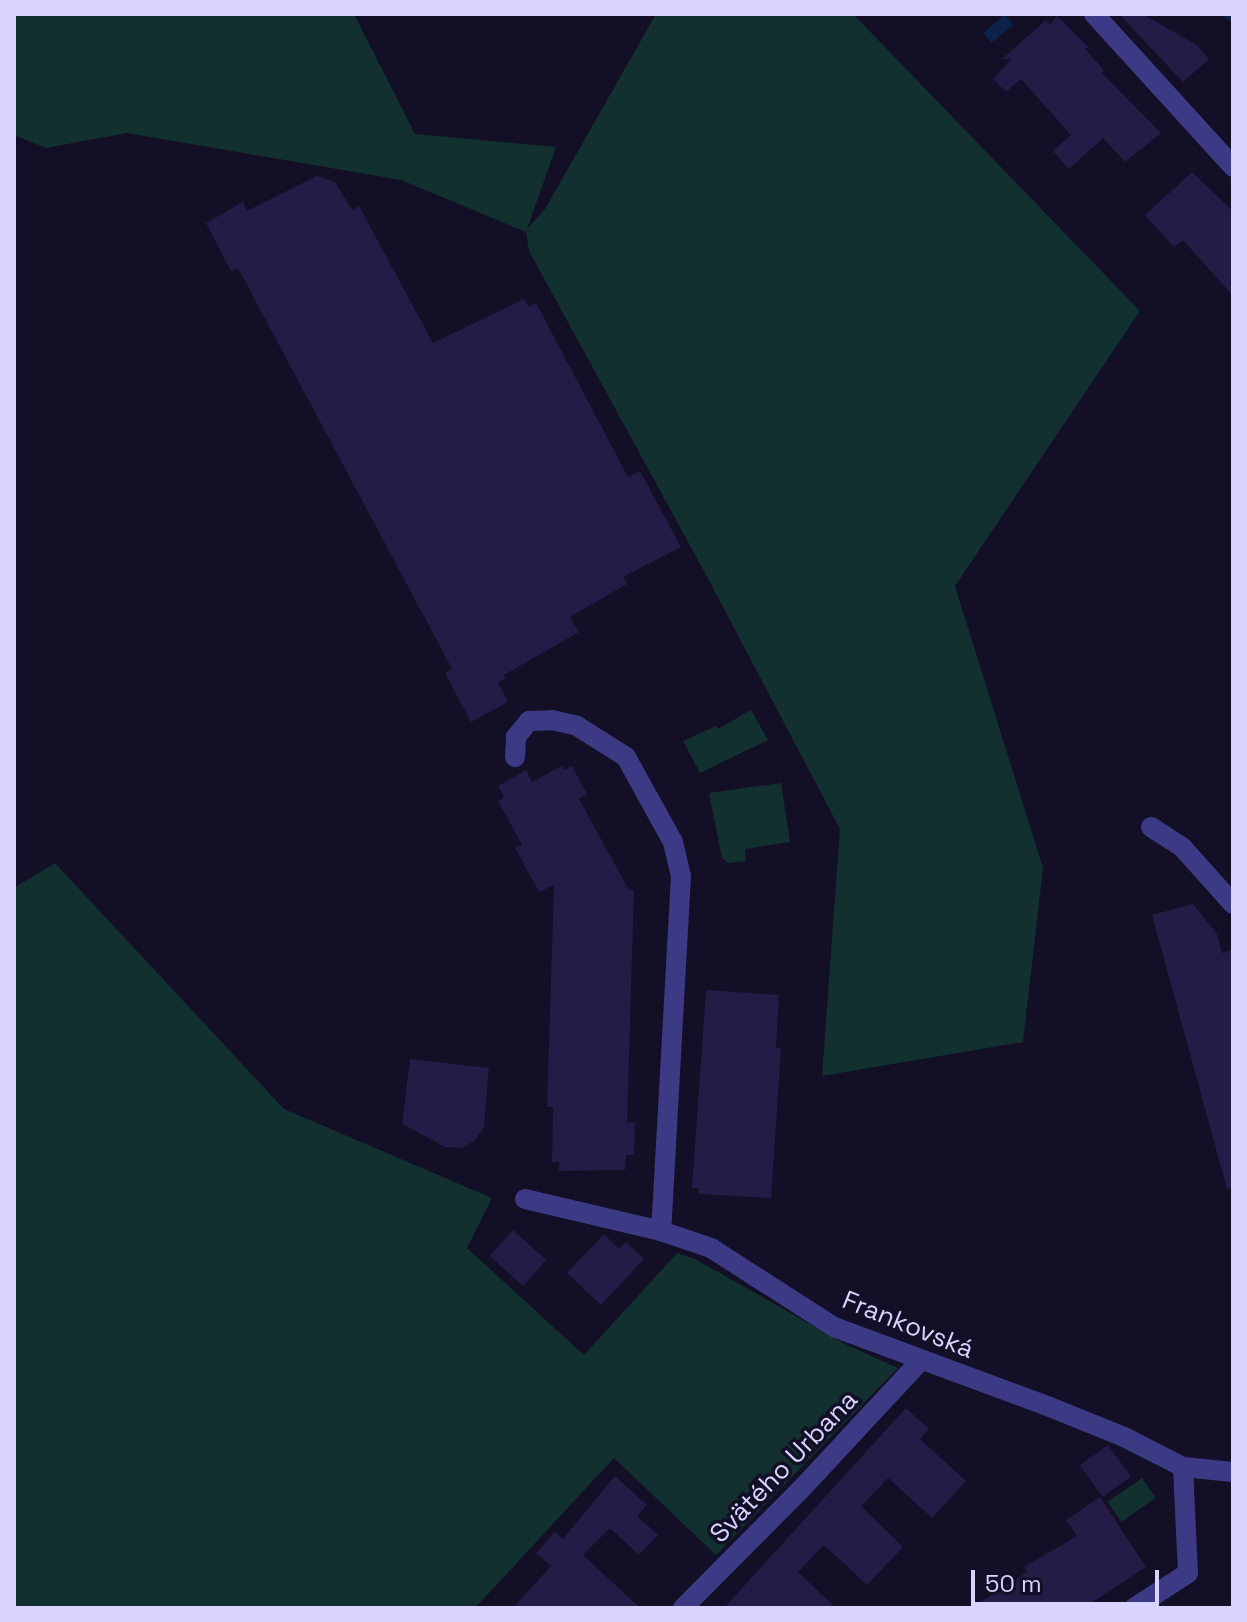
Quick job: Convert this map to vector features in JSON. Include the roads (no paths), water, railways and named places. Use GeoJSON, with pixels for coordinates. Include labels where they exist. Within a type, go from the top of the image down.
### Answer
{"type":"FeatureCollection","features":[{"type":"Feature","properties":{"kind":"street"},"geometry":{"type":"LineString","coordinates":[[1094,14],[1233,167]]}},
{"type":"Feature","properties":{"kind":"street"},"geometry":{"type":"LineString","coordinates":[[515,757],[516,737],[529,721],[552,720],[577,726],[626,757],[673,842],[681,876],[661,1231]]}},
{"type":"Feature","properties":{"kind":"street"},"geometry":{"type":"LineString","coordinates":[[1151,827],[1182,847],[1233,904]]}},
{"type":"Feature","properties":{"kind":"street","name":"Frankovská"},"geometry":{"type":"LineString","coordinates":[[525,1199],[661,1231],[711,1248],[834,1327],[1124,1437],[1183,1467],[1233,1472]]}},
{"type":"Feature","properties":{"kind":"street","name":"Svätého Urbana"},"geometry":{"type":"LineString","coordinates":[[683,1608],[805,1485],[921,1360]]}},
{"type":"Feature","properties":{"kind":"street"},"geometry":{"type":"LineString","coordinates":[[1134,1608],[1188,1573],[1183,1467]]}},
{"type":"Feature","properties":{"kind":"water"},"geometry":{"type":"Polygon","coordinates":[[[1005,15],[1013,25],[991,43],[983,33],[1005,15]]]}},
{"type":"Feature","properties":{"kind":"waterway"},"geometry":{"type":"LineString","coordinates":[[1225,14],[1233,18]]}}]}
